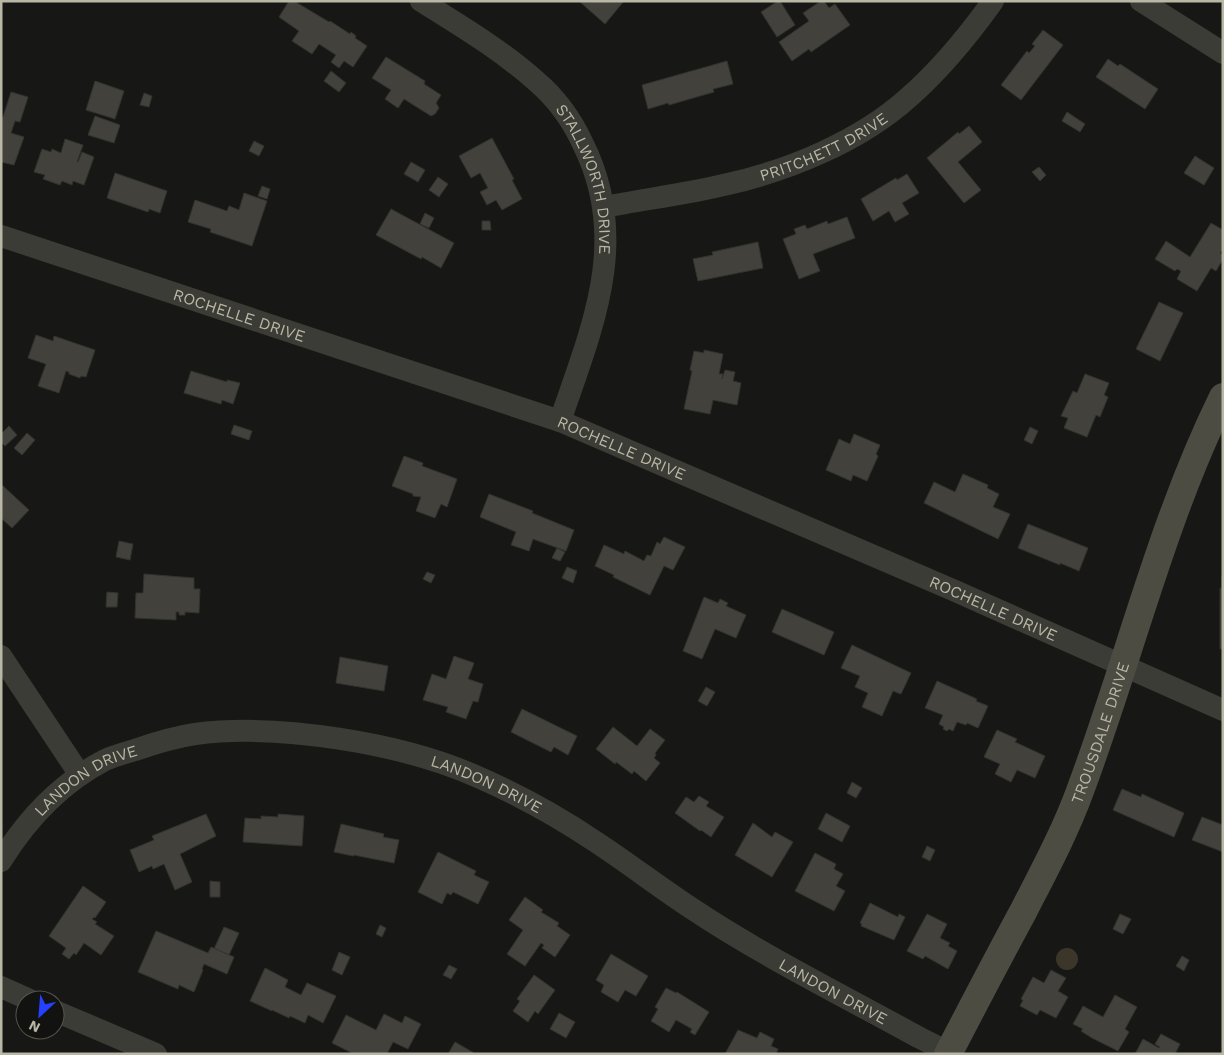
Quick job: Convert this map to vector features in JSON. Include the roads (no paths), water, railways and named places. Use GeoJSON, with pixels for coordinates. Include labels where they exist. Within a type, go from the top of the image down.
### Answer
{"type":"FeatureCollection","features":[{"type":"Feature","properties":{"kind":"street","name":"STALLWORTH DRIVE"},"geometry":{"type":"LineString","coordinates":[[421,1],[489,44],[537,82],[551,96],[573,125],[588,154],[600,187],[606,226],[605,261],[598,300],[579,366],[560,421]]}},
{"type":"Feature","properties":{"kind":"street","name":"PRITCHETT DRIVE"},"geometry":{"type":"LineString","coordinates":[[604,208],[740,181],[807,158],[842,143],[871,126],[907,99],[947,59],[993,1]]}},
{"type":"Feature","properties":{"kind":"street"},"geometry":{"type":"LineString","coordinates":[[1140,1],[1223,53]]}},
{"type":"Feature","properties":{"kind":"street","name":"ROCHELLE DRIVE"},"geometry":{"type":"LineString","coordinates":[[1,236],[560,421],[953,590],[1223,710]]}},
{"type":"Feature","properties":{"kind":"street","name":"TROUSDALE DRIVE"},"geometry":{"type":"LineString","coordinates":[[950,1053],[1065,828],[1123,666],[1180,494],[1205,434],[1223,398]]}},
{"type":"Feature","properties":{"kind":"street"},"geometry":{"type":"LineString","coordinates":[[1,656],[80,775]]}},
{"type":"Feature","properties":{"kind":"street","name":"LANDON DRIVE"},"geometry":{"type":"LineString","coordinates":[[1,861],[22,829],[64,787],[80,775],[107,760],[157,742],[181,736],[216,732],[272,733],[339,740],[405,753],[439,762],[484,779],[538,806],[596,842],[711,921],[901,1028],[950,1053]]}},
{"type":"Feature","properties":{"kind":"street"},"geometry":{"type":"LineString","coordinates":[[1,987],[15,993]]}},
{"type":"Feature","properties":{"kind":"street"},"geometry":{"type":"LineString","coordinates":[[65,1015],[156,1054]]}}]}
